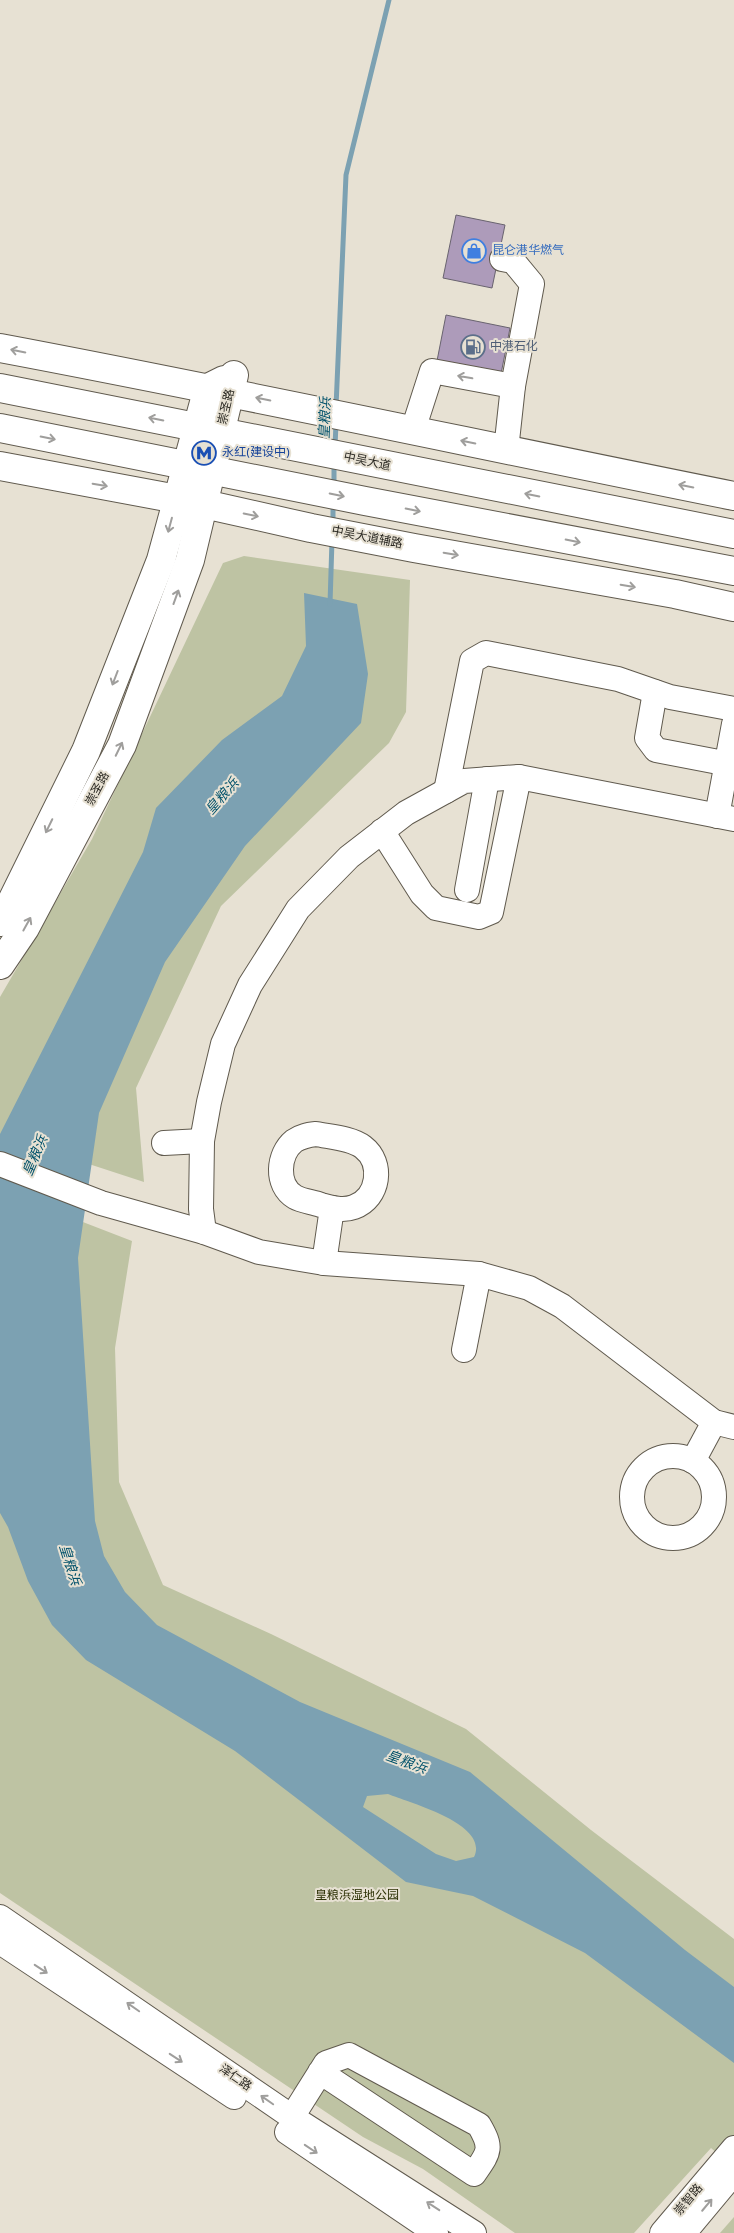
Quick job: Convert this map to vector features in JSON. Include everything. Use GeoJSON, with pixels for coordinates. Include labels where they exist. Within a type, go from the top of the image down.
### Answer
{"type":"FeatureCollection","features":[{"type":"Feature","properties":{"kind":"main road"},"geometry":{"type":"LineString","coordinates":[[0,348],[220,390],[550,460],[734,496]]}},
{"type":"Feature","properties":{"kind":"main road"},"geometry":{"type":"LineString","coordinates":[[0,372],[12,375],[90,365]]}},
{"type":"Feature","properties":{"kind":"main road","name":"中吴大道"},"geometry":{"type":"LineString","coordinates":[[0,388],[734,534]]}},
{"type":"Feature","properties":{"kind":"main road","name":"崇圣路"},"geometry":{"type":"LineString","coordinates":[[0,922],[86,751],[161,560],[178,499],[199,468],[220,390]]}},
{"type":"Feature","properties":{"kind":"main road"},"geometry":{"type":"LineString","coordinates":[[0,428],[365,501],[734,571]]}},
{"type":"Feature","properties":{"kind":"main road"},"geometry":{"type":"LineString","coordinates":[[550,460],[575,479],[639,498],[698,527]]}},
{"type":"Feature","properties":{"kind":"main road","name":"中吴大道辅路"},"geometry":{"type":"LineString","coordinates":[[0,466],[204,504],[311,528],[675,594],[734,608]]}},
{"type":"Feature","properties":{"kind":"main road","name":"崇圣路"},"geometry":{"type":"LineString","coordinates":[[0,965],[25,928],[122,745],[190,560],[204,504],[199,468]]}},
{"type":"Feature","properties":{"kind":"main road"},"geometry":{"type":"LineString","coordinates":[[381,541],[447,533],[520,531]]}},
{"type":"Feature","properties":{"kind":"street"},"geometry":{"type":"LineString","coordinates":[[502,259],[513,261],[532,284],[513,386],[506,450]]}},
{"type":"Feature","properties":{"kind":"street"},"geometry":{"type":"LineString","coordinates":[[413,430],[432,371],[513,386]]}},
{"type":"Feature","properties":{"kind":"street"},"geometry":{"type":"LineString","coordinates":[[446,791],[472,660],[486,653],[618,679],[670,697],[734,709]]}},
{"type":"Feature","properties":{"kind":"street"},"geometry":{"type":"LineString","coordinates":[[655,692],[647,738],[656,750],[730,764]]}},
{"type":"Feature","properties":{"kind":"street"},"geometry":{"type":"LineString","coordinates":[[204,1232],[201,1209],[202,1141],[223,1044],[250,985],[298,909],[349,857],[406,814],[464,781],[519,777],[726,818],[734,724]]}},
{"type":"Feature","properties":{"kind":"street"},"geometry":{"type":"LineString","coordinates":[[382,831],[422,894],[436,908],[479,917],[491,912],[519,777]]}},
{"type":"Feature","properties":{"kind":"street"},"geometry":{"type":"LineString","coordinates":[[467,890],[487,779]]}},
{"type":"Feature","properties":{"kind":"street"},"geometry":{"type":"LineString","coordinates":[[164,1143],[202,1141]]}},
{"type":"Feature","properties":{"kind":"street"},"geometry":{"type":"LineString","coordinates":[[0,1164],[101,1203],[204,1232],[259,1252],[324,1263],[479,1274],[528,1288],[562,1306],[724,1425],[694,1461]]}},
{"type":"Feature","properties":{"kind":"street"},"geometry":{"type":"LineString","coordinates":[[324,1263],[332,1208]]}},
{"type":"Feature","properties":{"kind":"street"},"geometry":{"type":"LineString","coordinates":[[464,1350],[479,1274]]}},
{"type":"Feature","properties":{"kind":"street","name":"泽仁路"},"geometry":{"type":"LineString","coordinates":[[3,1929],[474,2233]]}},
{"type":"Feature","properties":{"kind":"street","name":"泽仁路"},"geometry":{"type":"LineString","coordinates":[[3,1929],[436,2233]]}},
{"type":"Feature","properties":{"kind":"street"},"geometry":{"type":"LineString","coordinates":[[292,2117],[320,2072],[326,2063],[348,2055],[478,2125],[488,2141],[487,2155],[474,2174],[320,2072]]}},
{"type":"Feature","properties":{"kind":"street"},"geometry":{"type":"LineString","coordinates":[[727,2172],[734,2148]]}},
{"type":"Feature","properties":{"kind":"street","name":"崇智路"},"geometry":{"type":"LineString","coordinates":[[662,2233],[727,2172]]}},
{"type":"Feature","properties":{"kind":"street","name":"崇智路"},"geometry":{"type":"LineString","coordinates":[[684,2233],[727,2172]]}},
{"type":"Feature","properties":{"kind":"green space"},"geometry":{"type":"Polygon","coordinates":[[[244,556],[410,580],[406,712],[389,743],[221,906],[136,1088],[144,1182],[0,1135],[0,997],[92,839],[223,563],[244,556]]]}},
{"type":"Feature","properties":{"kind":"green space","name":"皇粮浜湿地公园"},"geometry":{"type":"Polygon","coordinates":[[[0,1190],[132,1241],[115,1348],[119,1482],[163,1585],[271,1634],[466,1729],[591,1830],[734,1939],[734,2168],[711,2148],[634,2233],[515,2233],[423,2169],[363,2137],[0,1893],[0,1190]]]}},
{"type":"Feature","properties":{"kind":"green space"},"geometry":{"type":"Polygon","coordinates":[[[734,2217],[734,2233],[720,2233],[734,2217]]]}},
{"type":"Feature","properties":{"kind":"water"},"geometry":{"type":"Polygon","coordinates":[[[304,593],[357,604],[368,674],[361,723],[245,846],[165,962],[99,1113],[78,1258],[95,1521],[104,1556],[125,1592],[157,1625],[300,1702],[470,1772],[685,1950],[734,1987],[734,2063],[585,1953],[473,1896],[406,1882],[235,1751],[86,1660],[52,1625],[28,1581],[8,1527],[0,1513],[0,1134],[143,852],[156,808],[222,740],[282,696],[306,646],[304,593]],[[388,1794],[367,1796],[363,1807],[436,1854],[456,1861],[474,1857],[476,1845],[470,1834],[460,1825],[429,1809],[388,1794]]]}},
{"type":"Feature","properties":{"kind":"building","name":"昆仑港华燃气"},"geometry":{"type":"Polygon","coordinates":[[[456,215],[505,225],[492,288],[443,278],[456,215]]]}},
{"type":"Feature","properties":{"kind":"building","name":"中港石化"},"geometry":{"type":"Polygon","coordinates":[[[446,315],[510,328],[500,379],[436,366],[446,315]]]}},
{"type":"Feature","properties":{"kind":"waterway","name":"皇粮浜"},"geometry":{"type":"LineString","coordinates":[[336,407],[346,175],[389,0]]}},
{"type":"Feature","properties":{"kind":"waterway","name":"皇粮浜"},"geometry":{"type":"LineString","coordinates":[[335,447],[336,423]]}},
{"type":"Feature","properties":{"kind":"waterway","name":"皇粮浜"},"geometry":{"type":"LineString","coordinates":[[334,463],[334,487]]}},
{"type":"Feature","properties":{"kind":"waterway","name":"皇粮浜"},"geometry":{"type":"LineString","coordinates":[[333,503],[333,524]]}},
{"type":"Feature","properties":{"kind":"waterway","name":"皇粮浜"},"geometry":{"type":"LineString","coordinates":[[330,604],[332,540]]}},
{"type":"Feature","properties":{"kind":"place","name":"昆仑港华燃气"},"geometry":{"type":"Point","coordinates":[474,251]}},
{"type":"Feature","properties":{"kind":"place","name":"中港石化"},"geometry":{"type":"Point","coordinates":[473,347]}},
{"type":"Feature","properties":{"kind":"place","name":"永红(建设中)"},"geometry":{"type":"Point","coordinates":[204,453]}}]}
